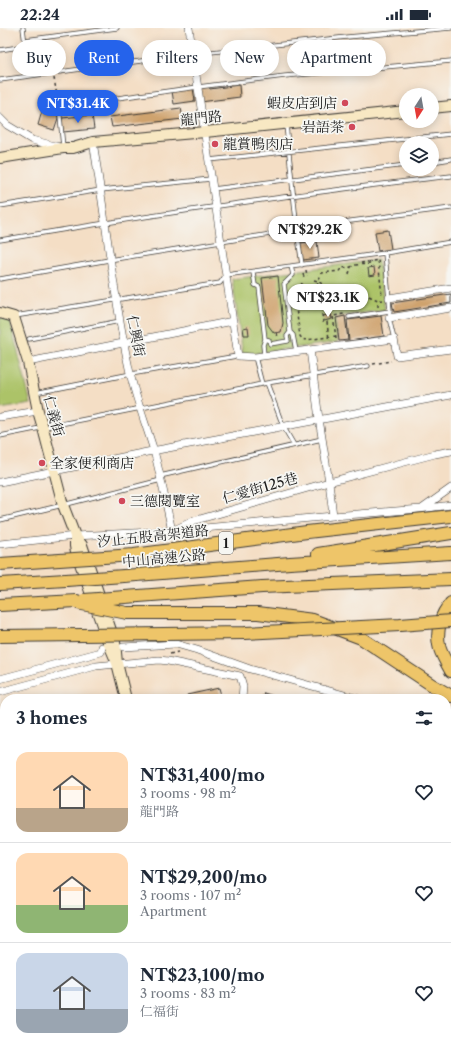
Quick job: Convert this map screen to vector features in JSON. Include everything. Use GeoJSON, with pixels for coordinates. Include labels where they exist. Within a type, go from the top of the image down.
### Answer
{"type":"FeatureCollection","features":[{"type":"Feature","properties":{"kind":"highway","name":"汐止五股高架道路"},"geometry":{"type":"LineString","coordinates":[[0,564],[134,555],[307,532],[451,516]]}},
{"type":"Feature","properties":{"kind":"highway"},"geometry":{"type":"LineString","coordinates":[[220,568],[451,533]]}},
{"type":"Feature","properties":{"kind":"highway","name":"中山高速公路"},"geometry":{"type":"LineString","coordinates":[[0,584],[451,553]]}},
{"type":"Feature","properties":{"kind":"highway"},"geometry":{"type":"LineString","coordinates":[[0,606],[76,602],[262,587],[451,579]]}},
{"type":"Feature","properties":{"kind":"highway"},"geometry":{"type":"LineString","coordinates":[[76,602],[127,614],[258,613],[313,620],[361,638],[447,694]]}},
{"type":"Feature","properties":{"kind":"highway"},"geometry":{"type":"LineString","coordinates":[[451,603],[445,610],[438,629],[439,645],[451,671]]}},
{"type":"Feature","properties":{"kind":"highway"},"geometry":{"type":"LineString","coordinates":[[0,636],[245,633],[451,621]]}},
{"type":"Feature","properties":{"kind":"street"},"geometry":{"type":"LineString","coordinates":[[189,28],[191,40]]}},
{"type":"Feature","properties":{"kind":"street"},"geometry":{"type":"LineString","coordinates":[[196,76],[238,356],[255,357],[394,339],[396,356],[451,348]]}},
{"type":"Feature","properties":{"kind":"street"},"geometry":{"type":"LineString","coordinates":[[439,107],[451,106]]}},
{"type":"Feature","properties":{"kind":"street","name":"龍門路"},"geometry":{"type":"LineString","coordinates":[[0,158],[63,148],[73,148],[93,142],[399,112]]}},
{"type":"Feature","properties":{"kind":"street"},"geometry":{"type":"LineString","coordinates":[[0,118],[7,125],[32,140],[63,148]]}},
{"type":"Feature","properties":{"kind":"street","name":"仁興街"},"geometry":{"type":"LineString","coordinates":[[93,142],[101,190],[109,260],[130,374],[154,450],[172,531]]}},
{"type":"Feature","properties":{"kind":"street"},"geometry":{"type":"LineString","coordinates":[[389,298],[451,288]]}},
{"type":"Feature","properties":{"kind":"street"},"geometry":{"type":"LineString","coordinates":[[390,314],[451,308]]}},
{"type":"Feature","properties":{"kind":"street"},"geometry":{"type":"LineString","coordinates":[[0,313],[14,316]]}},
{"type":"Feature","properties":{"kind":"street","name":"仁義街"},"geometry":{"type":"LineString","coordinates":[[14,316],[28,362],[38,411],[63,505],[75,536],[82,545],[115,642],[116,663],[125,694]]}},
{"type":"Feature","properties":{"kind":"street"},"geometry":{"type":"LineString","coordinates":[[28,362],[233,321]]}},
{"type":"Feature","properties":{"kind":"street"},"geometry":{"type":"LineString","coordinates":[[310,350],[333,516]]}},
{"type":"Feature","properties":{"kind":"street"},"geometry":{"type":"LineString","coordinates":[[0,482],[154,450],[451,395]]}},
{"type":"Feature","properties":{"kind":"street"},"geometry":{"type":"LineString","coordinates":[[0,417],[38,411]]}},
{"type":"Feature","properties":{"kind":"street","name":"仁愛街125巷"},"geometry":{"type":"LineString","coordinates":[[0,544],[75,536],[172,531],[193,521],[329,482],[451,451]]}},
{"type":"Feature","properties":{"kind":"street"},"geometry":{"type":"LineString","coordinates":[[421,509],[451,488]]}},
{"type":"Feature","properties":{"kind":"street"},"geometry":{"type":"LineString","coordinates":[[172,531],[451,505]]}},
{"type":"Feature","properties":{"kind":"street"},"geometry":{"type":"LineString","coordinates":[[123,647],[176,644],[250,669],[341,694]]}},
{"type":"Feature","properties":{"kind":"street"},"geometry":{"type":"LineString","coordinates":[[0,679],[101,652],[102,648]]}},
{"type":"Feature","properties":{"kind":"street"},"geometry":{"type":"LineString","coordinates":[[0,692],[96,666],[158,660],[240,676],[243,686],[242,694]]}},
{"type":"Feature","properties":{"kind":"lane"},"geometry":{"type":"LineString","coordinates":[[23,28],[25,40],[117,28]]}},
{"type":"Feature","properties":{"kind":"lane"},"geometry":{"type":"LineString","coordinates":[[212,52],[347,37],[451,28]]}},
{"type":"Feature","properties":{"kind":"lane"},"geometry":{"type":"LineString","coordinates":[[0,50],[12,48]]}},
{"type":"Feature","properties":{"kind":"lane"},"geometry":{"type":"LineString","coordinates":[[66,71],[142,61]]}},
{"type":"Feature","properties":{"kind":"lane"},"geometry":{"type":"LineString","coordinates":[[63,148],[59,106],[285,76],[451,61]]}},
{"type":"Feature","properties":{"kind":"lane"},"geometry":{"type":"LineString","coordinates":[[0,80],[29,76]]}},
{"type":"Feature","properties":{"kind":"lane"},"geometry":{"type":"LineString","coordinates":[[286,123],[302,265]]}},
{"type":"Feature","properties":{"kind":"lane"},"geometry":{"type":"LineString","coordinates":[[209,160],[451,134]]}},
{"type":"Feature","properties":{"kind":"lane"},"geometry":{"type":"LineString","coordinates":[[439,161],[451,160]]}},
{"type":"Feature","properties":{"kind":"lane"},"geometry":{"type":"LineString","coordinates":[[213,189],[399,166]]}},
{"type":"Feature","properties":{"kind":"lane"},"geometry":{"type":"LineString","coordinates":[[0,240],[105,222],[216,206],[353,187],[451,176]]}},
{"type":"Feature","properties":{"kind":"lane"},"geometry":{"type":"LineString","coordinates":[[0,206],[101,190],[212,179]]}},
{"type":"Feature","properties":{"kind":"lane"},"geometry":{"type":"LineString","coordinates":[[0,279],[351,221],[451,208]]}},
{"type":"Feature","properties":{"kind":"lane"},"geometry":{"type":"LineString","coordinates":[[14,316],[220,283],[226,275],[385,253],[451,242]]}},
{"type":"Feature","properties":{"kind":"lane"},"geometry":{"type":"LineString","coordinates":[[385,253],[390,314],[394,339]]}},
{"type":"Feature","properties":{"kind":"lane"},"geometry":{"type":"LineString","coordinates":[[265,339],[269,340],[270,344],[288,342],[290,332],[284,284],[292,275],[291,266]]}},
{"type":"Feature","properties":{"kind":"lane"},"geometry":{"type":"LineString","coordinates":[[253,272],[255,285],[259,287],[265,339],[263,345],[264,355]]}},
{"type":"Feature","properties":{"kind":"lane"},"geometry":{"type":"LineString","coordinates":[[349,317],[390,314]]}},
{"type":"Feature","properties":{"kind":"lane"},"geometry":{"type":"LineString","coordinates":[[29,339],[120,321]]}},
{"type":"Feature","properties":{"kind":"lane"},"geometry":{"type":"LineString","coordinates":[[290,332],[293,335],[296,352]]}},
{"type":"Feature","properties":{"kind":"lane"},"geometry":{"type":"LineString","coordinates":[[34,393],[130,374],[238,356]]}},
{"type":"Feature","properties":{"kind":"lane"},"geometry":{"type":"LineString","coordinates":[[255,357],[262,384]]}},
{"type":"Feature","properties":{"kind":"lane"},"geometry":{"type":"LineString","coordinates":[[0,436],[267,383],[368,366]]}},
{"type":"Feature","properties":{"kind":"lane"},"geometry":{"type":"LineString","coordinates":[[267,383],[283,426],[294,445]]}},
{"type":"Feature","properties":{"kind":"lane"},"geometry":{"type":"LineString","coordinates":[[0,520],[63,505],[160,478],[323,438]]}},
{"type":"Feature","properties":{"kind":"path"},"geometry":{"type":"LineString","coordinates":[[54,76],[59,106]]}},
{"type":"Feature","properties":{"kind":"path"},"geometry":{"type":"LineString","coordinates":[[342,265],[378,260],[383,300],[378,301]]}},
{"type":"Feature","properties":{"kind":"path"},"geometry":{"type":"LineString","coordinates":[[316,291],[319,276],[322,273],[339,271],[342,268],[351,267],[354,265],[371,264],[370,262]]}},
{"type":"Feature","properties":{"kind":"path"},"geometry":{"type":"LineString","coordinates":[[349,274],[351,267]]}},
{"type":"Feature","properties":{"kind":"path"},"geometry":{"type":"LineString","coordinates":[[314,280],[322,284]]}},
{"type":"Feature","properties":{"kind":"path"},"geometry":{"type":"LineString","coordinates":[[302,283],[295,301],[300,336],[306,340],[336,336]]}},
{"type":"Feature","properties":{"kind":"path"},"geometry":{"type":"LineString","coordinates":[[357,296],[370,296],[378,301]]}},
{"type":"Feature","properties":{"kind":"path"},"geometry":{"type":"LineString","coordinates":[[322,314],[323,322],[327,322],[330,348]]}},
{"type":"Feature","properties":{"kind":"path"},"geometry":{"type":"LineString","coordinates":[[277,333],[278,338]]}},
{"type":"Feature","properties":{"kind":"path"},"geometry":{"type":"LineString","coordinates":[[368,366],[394,360],[396,356]]}},
{"type":"Feature","properties":{"kind":"green space"},"geometry":{"type":"Polygon","coordinates":[[[378,260],[385,310],[335,317],[338,342],[243,355],[232,279],[378,260]]]}},
{"type":"Feature","properties":{"kind":"green space"},"geometry":{"type":"Polygon","coordinates":[[[0,317],[10,320],[31,404],[0,409],[0,317]]]}},
{"type":"Feature","properties":{"kind":"building"},"geometry":{"type":"Polygon","coordinates":[[[239,85],[240,97],[200,102],[198,88],[209,87],[210,89],[239,85]]]}},
{"type":"Feature","properties":{"kind":"building"},"geometry":{"type":"Polygon","coordinates":[[[193,88],[195,101],[174,104],[172,91],[193,88]]]}},
{"type":"Feature","properties":{"kind":"building"},"geometry":{"type":"Polygon","coordinates":[[[43,108],[57,112],[58,118],[54,130],[38,125],[43,108]]]}},
{"type":"Feature","properties":{"kind":"building"},"geometry":{"type":"Polygon","coordinates":[[[181,108],[183,119],[112,127],[110,117],[181,108]]]}},
{"type":"Feature","properties":{"kind":"building"},"geometry":{"type":"Polygon","coordinates":[[[92,115],[94,129],[63,132],[62,118],[92,115]]]}},
{"type":"Feature","properties":{"kind":"building"},"geometry":{"type":"Polygon","coordinates":[[[388,230],[391,249],[378,251],[375,232],[388,230]]]}},
{"type":"Feature","properties":{"kind":"building"},"geometry":{"type":"Polygon","coordinates":[[[317,241],[319,258],[303,260],[300,243],[317,241]]]}},
{"type":"Feature","properties":{"kind":"building"},"geometry":{"type":"Polygon","coordinates":[[[374,267],[375,275],[369,276],[368,268],[374,267]]]}},
{"type":"Feature","properties":{"kind":"building"},"geometry":{"type":"Polygon","coordinates":[[[278,276],[283,323],[281,332],[274,333],[268,325],[262,278],[278,276]]]}},
{"type":"Feature","properties":{"kind":"building"},"geometry":{"type":"Polygon","coordinates":[[[451,294],[451,303],[394,312],[392,303],[451,294]]]}},
{"type":"Feature","properties":{"kind":"building"},"geometry":{"type":"Polygon","coordinates":[[[355,299],[358,300],[352,306],[344,308],[330,306],[325,310],[322,308],[326,304],[347,304],[355,299]]]}},
{"type":"Feature","properties":{"kind":"building"},"geometry":{"type":"Polygon","coordinates":[[[331,314],[332,319],[324,321],[323,316],[331,314]]]}},
{"type":"Feature","properties":{"kind":"building"},"geometry":{"type":"Polygon","coordinates":[[[345,316],[348,340],[339,341],[336,318],[345,316]]]}},
{"type":"Feature","properties":{"kind":"building"},"geometry":{"type":"Polygon","coordinates":[[[381,316],[384,336],[349,341],[347,320],[381,316]]]}},
{"type":"Feature","properties":{"kind":"building"},"geometry":{"type":"Polygon","coordinates":[[[248,327],[249,335],[244,335],[243,328],[248,327]]]}},
{"type":"Feature","properties":{"kind":"building"},"geometry":{"type":"Polygon","coordinates":[[[219,688],[221,694],[192,694],[219,688]]]}},
{"type":"Feature","properties":{"kind":"place","name":"蝦皮店到店"},"geometry":{"type":"Point","coordinates":[345,103]}},
{"type":"Feature","properties":{"kind":"place","name":"岩語茶"},"geometry":{"type":"Point","coordinates":[352,127]}},
{"type":"Feature","properties":{"kind":"place","name":"龍賞鴨肉店"},"geometry":{"type":"Point","coordinates":[215,144]}},
{"type":"Feature","properties":{"kind":"place","name":"全家便利商店"},"geometry":{"type":"Point","coordinates":[42,463]}},
{"type":"Feature","properties":{"kind":"place","name":"三德閱覽室"},"geometry":{"type":"Point","coordinates":[122,501]}}]}
